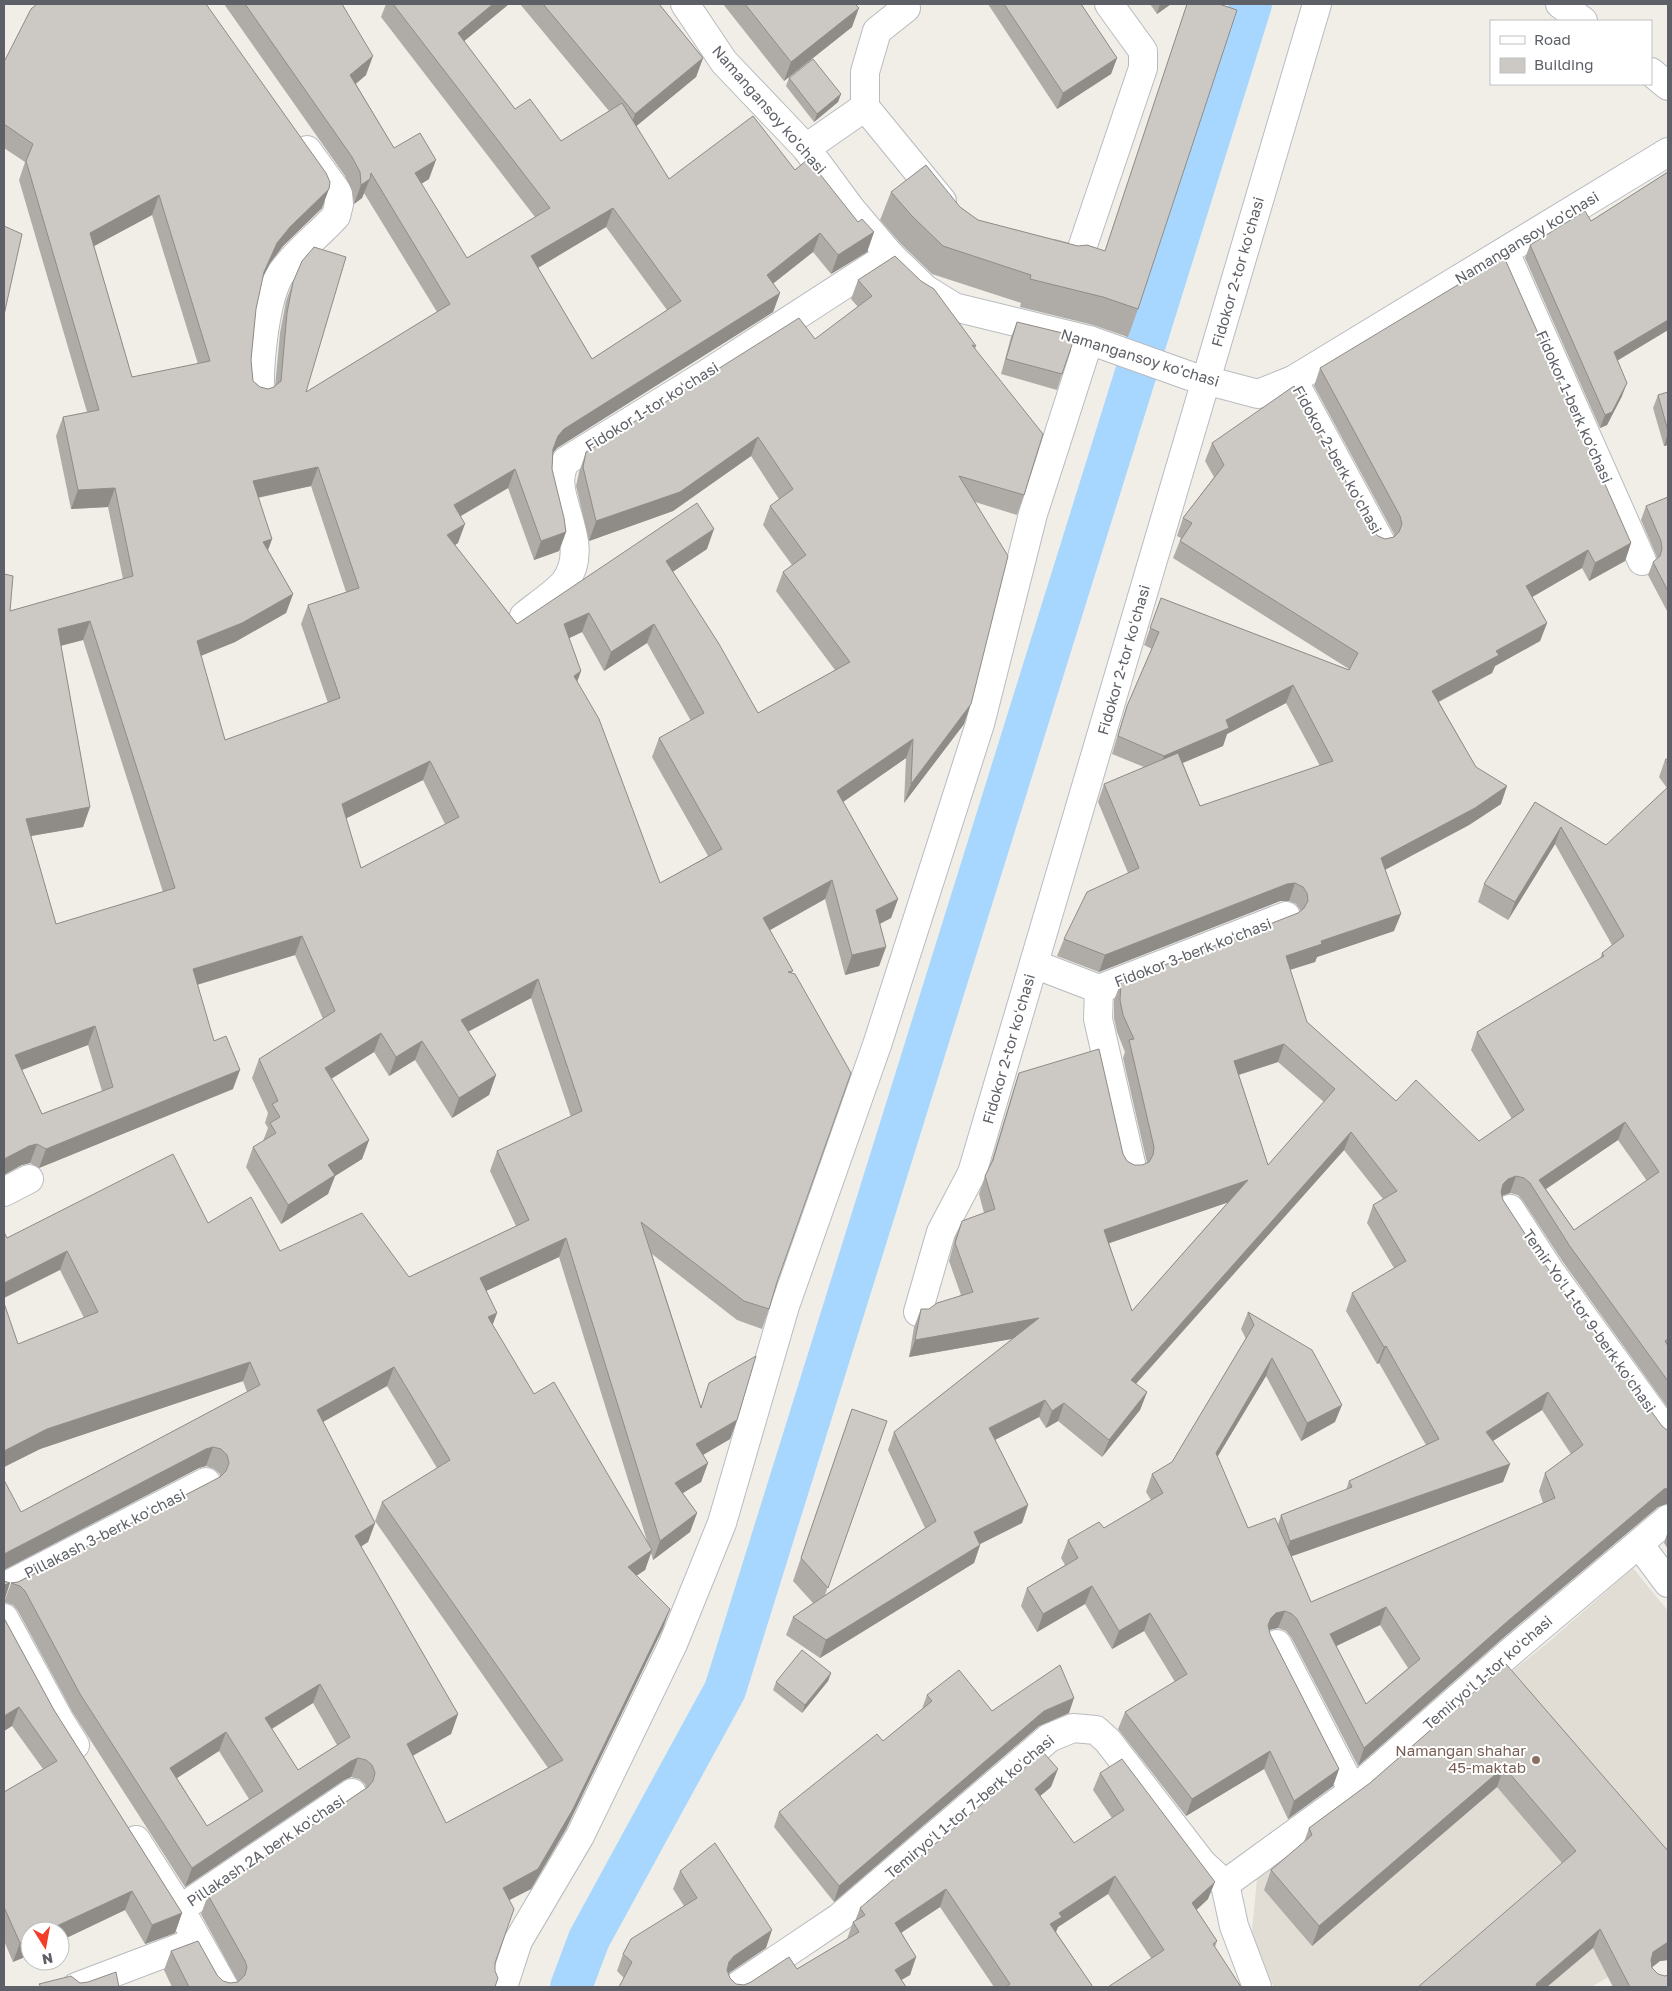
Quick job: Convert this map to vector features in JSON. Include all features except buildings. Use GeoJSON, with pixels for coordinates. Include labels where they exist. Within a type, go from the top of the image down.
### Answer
{"type":"FeatureCollection","features":[{"type":"Feature","properties":{"kind":"street","name":"Namangansoy ko'chasi"},"geometry":{"type":"LineString","coordinates":[[685,4],[724,62],[806,148],[851,209],[890,255],[925,289],[954,307],[1089,340],[1198,378],[1258,394],[1293,380],[1668,152]]}},
{"type":"Feature","properties":{"kind":"street"},"geometry":{"type":"LineString","coordinates":[[1026,247],[1072,259],[1082,251],[1143,68],[1143,51],[1109,4]]}},
{"type":"Feature","properties":{"kind":"street","name":"Fidokor 2-tor koʻchasi"},"geometry":{"type":"LineString","coordinates":[[918,1312],[941,1232],[972,1173],[1034,964],[1198,378],[1317,4]]}},
{"type":"Feature","properties":{"kind":"street"},"geometry":{"type":"LineString","coordinates":[[1560,4],[1582,20]]}},
{"type":"Feature","properties":{"kind":"street"},"geometry":{"type":"LineString","coordinates":[[907,5],[877,31],[866,72],[866,107],[956,218]]}},
{"type":"Feature","properties":{"kind":"street"},"geometry":{"type":"LineString","coordinates":[[1652,73],[1668,86]]}},
{"type":"Feature","properties":{"kind":"street"},"geometry":{"type":"LineString","coordinates":[[806,148],[866,107]]}},
{"type":"Feature","properties":{"kind":"street"},"geometry":{"type":"LineString","coordinates":[[260,393],[259,368],[265,326],[274,290],[281,273],[336,216],[339,204],[338,193],[294,130]]}},
{"type":"Feature","properties":{"kind":"street","name":"Fidokor 1-berk koʻchasi"},"geometry":{"type":"LineString","coordinates":[[1505,252],[1642,561]]}},
{"type":"Feature","properties":{"kind":"street","name":"Fidokor 1-tor koʻchasi"},"geometry":{"type":"LineString","coordinates":[[524,616],[565,582],[572,566],[576,547],[559,482],[560,469],[566,461],[708,373],[890,255]]}},
{"type":"Feature","properties":{"kind":"street"},"geometry":{"type":"LineString","coordinates":[[503,1987],[518,1941],[580,1836],[673,1644],[722,1523],[785,1306],[878,1042],[977,733],[1032,514],[1089,340]]}},
{"type":"Feature","properties":{"kind":"street","name":"Fidokor 2-berk koʻchasi"},"geometry":{"type":"LineString","coordinates":[[1293,380],[1380,541]]}},
{"type":"Feature","properties":{"kind":"street","name":"Fidokor 3-berk koʻchasi"},"geometry":{"type":"LineString","coordinates":[[1034,964],[1099,989],[1286,916]]}},
{"type":"Feature","properties":{"kind":"street","name":"Fidokor 3-berk koʻchasi"},"geometry":{"type":"LineString","coordinates":[[1099,989],[1098,1019],[1132,1168]]}},
{"type":"Feature","properties":{"kind":"street"},"geometry":{"type":"LineString","coordinates":[[4,1192],[29,1179]]}},
{"type":"Feature","properties":{"kind":"street","name":"Temir Yoʻl 1-tor 9-berk koʻchasi"},"geometry":{"type":"LineString","coordinates":[[1510,1209],[1550,1270],[1668,1434]]}},
{"type":"Feature","properties":{"kind":"street","name":"Pillakash 3-berk koʻchasi"},"geometry":{"type":"LineString","coordinates":[[4,1587],[206,1482]]}},
{"type":"Feature","properties":{"kind":"street","name":"Temiryoʻl 1-tor koʻchasi"},"geometry":{"type":"LineString","coordinates":[[1225,1884],[1353,1791],[1513,1650],[1668,1520]]}},
{"type":"Feature","properties":{"kind":"street"},"geometry":{"type":"LineString","coordinates":[[1639,1544],[1668,1583]]}},
{"type":"Feature","properties":{"kind":"street"},"geometry":{"type":"LineString","coordinates":[[4,1618],[60,1721],[86,1762]]}},
{"type":"Feature","properties":{"kind":"street"},"geometry":{"type":"LineString","coordinates":[[1277,1644],[1353,1791]]}},
{"type":"Feature","properties":{"kind":"street","name":"Temiryoʻl 1-tor 7-berk koʻchasi"},"geometry":{"type":"LineString","coordinates":[[736,1987],[840,1917],[1049,1738],[1073,1728],[1096,1730],[1108,1741],[1202,1862],[1225,1884]]}},
{"type":"Feature","properties":{"kind":"street","name":"Pillakash 2A berk koʻchasi"},"geometry":{"type":"LineString","coordinates":[[180,1909],[352,1793]]}},
{"type":"Feature","properties":{"kind":"street"},"geometry":{"type":"LineString","coordinates":[[123,1819],[180,1909],[224,1987]]}},
{"type":"Feature","properties":{"kind":"street"},"geometry":{"type":"LineString","coordinates":[[1225,1884],[1234,1926],[1257,1987]]}},
{"type":"Feature","properties":{"kind":"street"},"geometry":{"type":"LineString","coordinates":[[76,1987],[197,1941]]}},
{"type":"Feature","properties":{"kind":"shaded area","name":"Namangan shahar 45-maktab"},"geometry":{"type":"Polygon","coordinates":[[[1633,1568],[1668,1611],[1668,1943],[1591,1987],[1274,1987],[1251,1942],[1257,1879],[1551,1640],[1633,1568]]]}},
{"type":"Feature","properties":{"kind":"waterway"},"geometry":{"type":"LineString","coordinates":[[571,1987],[589,1939],[725,1690],[1251,4]]}},
{"type":"Feature","properties":{"kind":"place","name":"Namangan shahar 45-maktab"},"geometry":{"type":"Point","coordinates":[1536,1760]}}]}
